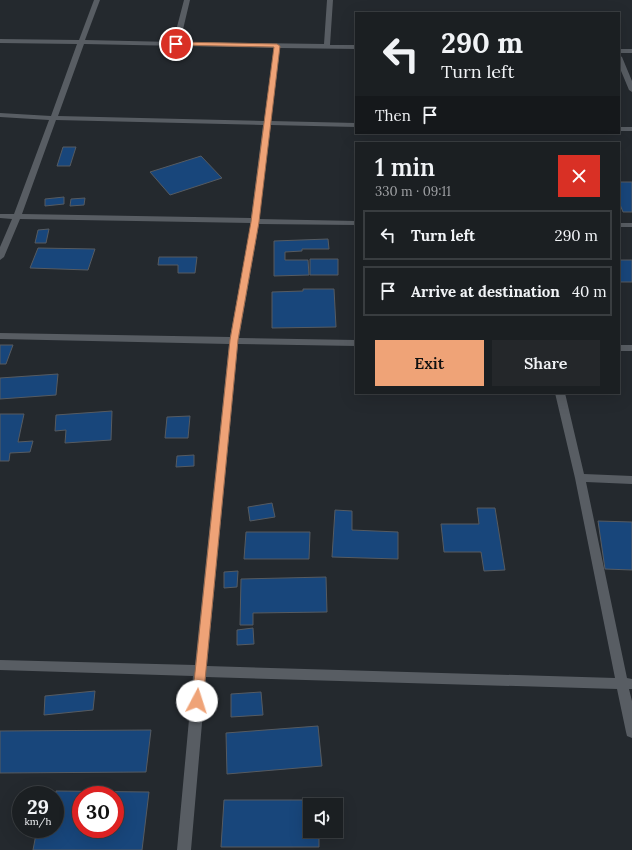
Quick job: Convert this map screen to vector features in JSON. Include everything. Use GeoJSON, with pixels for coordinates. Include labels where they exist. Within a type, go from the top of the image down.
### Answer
{"type":"FeatureCollection","features":[{"type":"Feature","properties":{"kind":"street"},"geometry":{"type":"LineString","coordinates":[[0,257],[17,216],[97,0]]}},
{"type":"Feature","properties":{"kind":"street"},"geometry":{"type":"LineString","coordinates":[[176,44],[187,0]]}},
{"type":"Feature","properties":{"kind":"street"},"geometry":{"type":"LineString","coordinates":[[327,46],[330,0]]}},
{"type":"Feature","properties":{"kind":"street"},"geometry":{"type":"LineString","coordinates":[[0,41],[355,47]]}},
{"type":"Feature","properties":{"kind":"street"},"geometry":{"type":"LineString","coordinates":[[184,850],[200,672],[234,340],[255,222],[277,46]]}},
{"type":"Feature","properties":{"kind":"street"},"geometry":{"type":"LineString","coordinates":[[620,51],[632,51]]}},
{"type":"Feature","properties":{"kind":"street"},"geometry":{"type":"LineString","coordinates":[[620,60],[632,90]]}},
{"type":"Feature","properties":{"kind":"street"},"geometry":{"type":"LineString","coordinates":[[0,115],[53,118],[355,125]]}},
{"type":"Feature","properties":{"kind":"street"},"geometry":{"type":"LineString","coordinates":[[620,129],[632,129]]}},
{"type":"Feature","properties":{"kind":"street"},"geometry":{"type":"LineString","coordinates":[[0,216],[355,223]]}},
{"type":"Feature","properties":{"kind":"street"},"geometry":{"type":"LineString","coordinates":[[620,225],[632,225]]}},
{"type":"Feature","properties":{"kind":"street"},"geometry":{"type":"LineString","coordinates":[[0,336],[355,343]]}},
{"type":"Feature","properties":{"kind":"street"},"geometry":{"type":"LineString","coordinates":[[620,348],[632,348]]}},
{"type":"Feature","properties":{"kind":"street"},"geometry":{"type":"LineString","coordinates":[[560,394],[627,684],[632,732]]}},
{"type":"Feature","properties":{"kind":"street"},"geometry":{"type":"LineString","coordinates":[[580,478],[632,480]]}},
{"type":"Feature","properties":{"kind":"street"},"geometry":{"type":"LineString","coordinates":[[0,665],[627,684]]}},
{"type":"Feature","properties":{"kind":"building"},"geometry":{"type":"Polygon","coordinates":[[[63,147],[76,147],[70,166],[57,166],[63,147]]]}},
{"type":"Feature","properties":{"kind":"building"},"geometry":{"type":"Polygon","coordinates":[[[201,156],[222,178],[170,195],[150,172],[201,156]]]}},
{"type":"Feature","properties":{"kind":"building"},"geometry":{"type":"Polygon","coordinates":[[[620,182],[632,182],[632,212],[623,212],[620,204],[620,182]]]}},
{"type":"Feature","properties":{"kind":"building"},"geometry":{"type":"Polygon","coordinates":[[[64,197],[64,204],[45,206],[45,199],[64,197]]]}},
{"type":"Feature","properties":{"kind":"building"},"geometry":{"type":"Polygon","coordinates":[[[85,198],[84,205],[70,206],[71,199],[85,198]]]}},
{"type":"Feature","properties":{"kind":"building"},"geometry":{"type":"Polygon","coordinates":[[[49,229],[46,243],[35,243],[38,230],[49,229]]]}},
{"type":"Feature","properties":{"kind":"building"},"geometry":{"type":"Polygon","coordinates":[[[328,239],[329,249],[302,249],[302,251],[285,252],[285,260],[308,260],[309,275],[274,276],[274,241],[328,239]]]}},
{"type":"Feature","properties":{"kind":"building"},"geometry":{"type":"Polygon","coordinates":[[[38,248],[95,249],[88,270],[30,268],[38,248]]]}},
{"type":"Feature","properties":{"kind":"building"},"geometry":{"type":"Polygon","coordinates":[[[159,257],[197,257],[195,273],[178,273],[178,265],[158,265],[159,257]]]}},
{"type":"Feature","properties":{"kind":"building"},"geometry":{"type":"Polygon","coordinates":[[[310,259],[338,259],[338,275],[310,275],[310,259]]]}},
{"type":"Feature","properties":{"kind":"building"},"geometry":{"type":"Polygon","coordinates":[[[620,260],[632,260],[632,282],[620,282],[620,260]]]}},
{"type":"Feature","properties":{"kind":"building"},"geometry":{"type":"Polygon","coordinates":[[[303,289],[334,289],[336,327],[272,328],[272,292],[303,291],[303,289]]]}},
{"type":"Feature","properties":{"kind":"building"},"geometry":{"type":"Polygon","coordinates":[[[0,345],[13,345],[6,364],[0,364],[0,345]]]}},
{"type":"Feature","properties":{"kind":"building"},"geometry":{"type":"Polygon","coordinates":[[[58,374],[56,395],[0,399],[0,378],[58,374]]]}},
{"type":"Feature","properties":{"kind":"building"},"geometry":{"type":"Polygon","coordinates":[[[112,411],[111,440],[65,443],[66,430],[55,431],[56,415],[112,411]]]}},
{"type":"Feature","properties":{"kind":"building"},"geometry":{"type":"Polygon","coordinates":[[[0,414],[24,414],[18,442],[33,441],[30,452],[10,453],[9,461],[0,461],[0,414]]]}},
{"type":"Feature","properties":{"kind":"building"},"geometry":{"type":"Polygon","coordinates":[[[190,416],[188,438],[165,438],[167,417],[190,416]]]}},
{"type":"Feature","properties":{"kind":"building"},"geometry":{"type":"Polygon","coordinates":[[[194,455],[194,466],[176,467],[177,456],[194,455]]]}},
{"type":"Feature","properties":{"kind":"building"},"geometry":{"type":"Polygon","coordinates":[[[272,503],[275,517],[250,521],[248,507],[272,503]]]}},
{"type":"Feature","properties":{"kind":"building"},"geometry":{"type":"Polygon","coordinates":[[[477,508],[495,508],[505,570],[484,571],[481,552],[444,552],[441,524],[479,524],[477,508]]]}},
{"type":"Feature","properties":{"kind":"building"},"geometry":{"type":"Polygon","coordinates":[[[335,510],[352,511],[352,530],[398,532],[398,559],[332,557],[335,510]]]}},
{"type":"Feature","properties":{"kind":"building"},"geometry":{"type":"Polygon","coordinates":[[[598,521],[632,522],[632,570],[605,569],[598,521]]]}},
{"type":"Feature","properties":{"kind":"building"},"geometry":{"type":"Polygon","coordinates":[[[246,532],[310,532],[309,559],[244,559],[246,532]]]}},
{"type":"Feature","properties":{"kind":"building"},"geometry":{"type":"Polygon","coordinates":[[[238,571],[237,587],[224,588],[224,572],[238,571]]]}},
{"type":"Feature","properties":{"kind":"building"},"geometry":{"type":"Polygon","coordinates":[[[326,577],[327,612],[253,613],[253,625],[240,625],[241,579],[326,577]]]}},
{"type":"Feature","properties":{"kind":"building"},"geometry":{"type":"Polygon","coordinates":[[[253,628],[254,644],[237,645],[237,630],[253,628]]]}},
{"type":"Feature","properties":{"kind":"building"},"geometry":{"type":"Polygon","coordinates":[[[95,691],[93,710],[44,715],[45,696],[95,691]]]}},
{"type":"Feature","properties":{"kind":"building"},"geometry":{"type":"Polygon","coordinates":[[[261,692],[263,715],[231,717],[231,694],[261,692]]]}},
{"type":"Feature","properties":{"kind":"building"},"geometry":{"type":"Polygon","coordinates":[[[318,726],[322,766],[227,774],[226,733],[318,726]]]}},
{"type":"Feature","properties":{"kind":"building"},"geometry":{"type":"Polygon","coordinates":[[[151,730],[146,772],[0,773],[0,731],[151,730]]]}},
{"type":"Feature","properties":{"kind":"building"},"geometry":{"type":"Polygon","coordinates":[[[64,791],[72,791],[72,838],[124,838],[124,792],[149,792],[142,850],[33,850],[35,838],[64,838],[64,791]]]}},
{"type":"Feature","properties":{"kind":"building"},"geometry":{"type":"Polygon","coordinates":[[[224,800],[303,800],[303,838],[319,838],[319,847],[221,847],[224,800]]]}},
{"type":"Feature","properties":{"kind":"route"},"geometry":{"type":"LineString","coordinates":[[176,44],[277,46],[255,222],[234,340],[197,701]]}}]}
